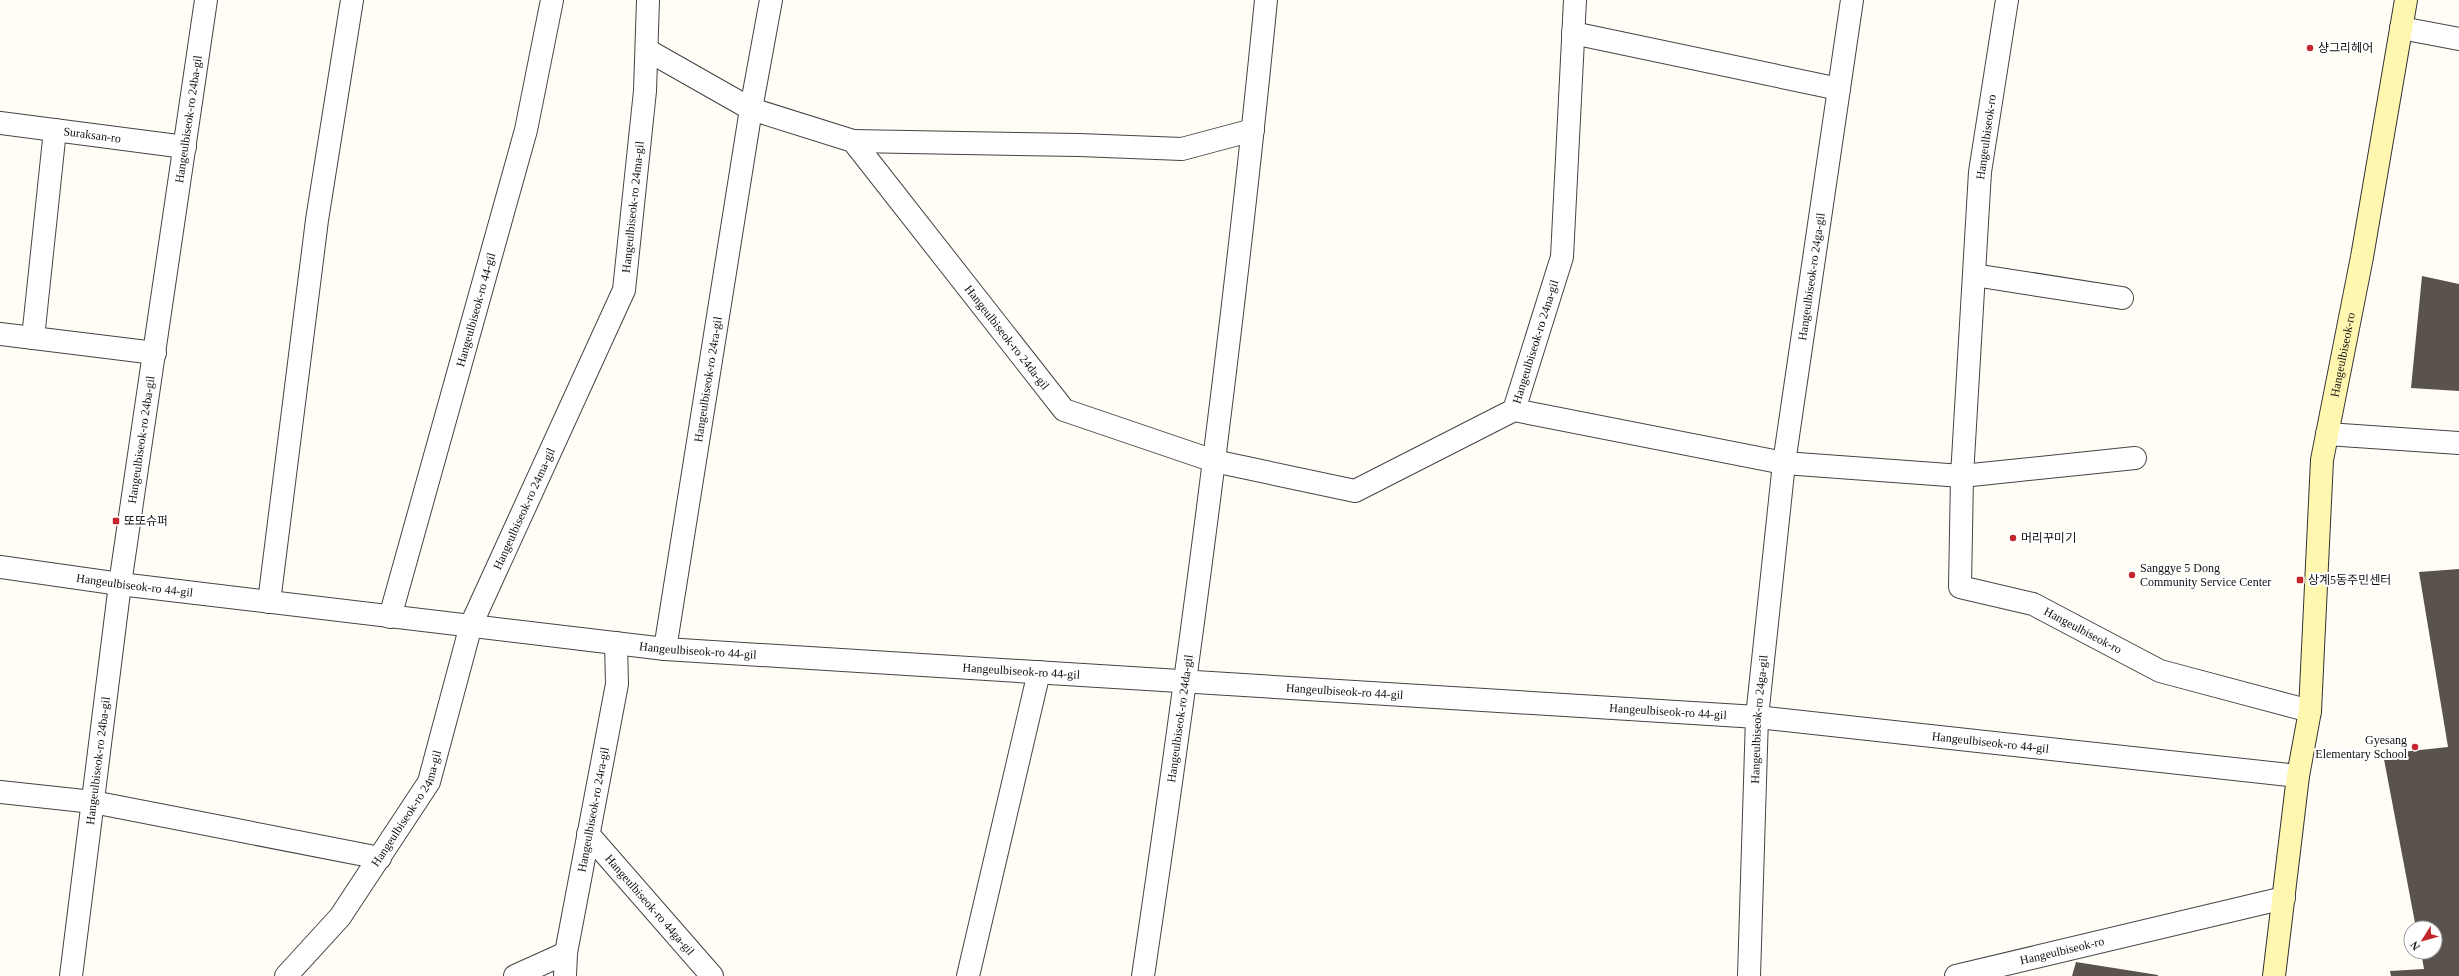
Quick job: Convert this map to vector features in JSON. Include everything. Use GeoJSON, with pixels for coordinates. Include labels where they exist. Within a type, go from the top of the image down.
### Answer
{"type":"FeatureCollection","features":[{"type":"Feature","properties":{"kind":"main road","name":"Hangeulbiseok-ro"},"geometry":{"type":"LineString","coordinates":[[2274,976],[2298,776],[2310,711],[2322,460],[2362,257],[2401,28],[2401,1]]}},
{"type":"Feature","properties":{"kind":"street","name":"Hangeulbiseok-ro 24ba-gil"},"geometry":{"type":"LineString","coordinates":[[71,976],[120,584],[206,0]]}},
{"type":"Feature","properties":{"kind":"street"},"geometry":{"type":"LineString","coordinates":[[269,602],[317,220],[352,0]]}},
{"type":"Feature","properties":{"kind":"street","name":"Hangeulbiseok-ro 44-gil"},"geometry":{"type":"LineString","coordinates":[[390,617],[526,130],[552,0]]}},
{"type":"Feature","properties":{"kind":"street","name":"Hangeulbiseok-ro 24ma-gil"},"geometry":{"type":"LineString","coordinates":[[286,976],[340,917],[429,782],[471,626],[624,290],[645,91],[648,0]]}},
{"type":"Feature","properties":{"kind":"street","name":"Hangeulbiseok-ro 24ra-gil"},"geometry":{"type":"LineString","coordinates":[[665,649],[751,109],[771,0]]}},
{"type":"Feature","properties":{"kind":"street","name":"Hangeulbiseok-ro 24da-gil"},"geometry":{"type":"LineString","coordinates":[[1143,976],[1187,681],[1253,130],[1266,0]]}},
{"type":"Feature","properties":{"kind":"street","name":"Hangeulbiseok-ro 24na-gil"},"geometry":{"type":"LineString","coordinates":[[1214,461],[1355,491],[1514,410],[1562,258],[1575,0]]}},
{"type":"Feature","properties":{"kind":"street","name":"Hangeulbiseok-ro 24ga-gil"},"geometry":{"type":"LineString","coordinates":[[1749,976],[1757,717],[1784,463],[1852,0]]}},
{"type":"Feature","properties":{"kind":"street","name":"Hangeulbiseok-ro"},"geometry":{"type":"LineString","coordinates":[[2007,0],[1980,172],[1962,476],[1960,587],[2033,604],[2160,671],[2310,711]]}},
{"type":"Feature","properties":{"kind":"street"},"geometry":{"type":"LineString","coordinates":[[2401,28],[2459,39]]}},
{"type":"Feature","properties":{"kind":"street"},"geometry":{"type":"LineString","coordinates":[[1573,33],[1839,89]]}},
{"type":"Feature","properties":{"kind":"street"},"geometry":{"type":"LineString","coordinates":[[647,50],[751,109],[853,141],[1079,145],[1182,149],[1253,130]]}},
{"type":"Feature","properties":{"kind":"street","name":"Suraksan-ro"},"geometry":{"type":"LineString","coordinates":[[0,123],[185,147]]}},
{"type":"Feature","properties":{"kind":"street"},"geometry":{"type":"LineString","coordinates":[[33,338],[56,130]]}},
{"type":"Feature","properties":{"kind":"street","name":"Hangeulbiseok-ro 24da-gil"},"geometry":{"type":"LineString","coordinates":[[853,141],[1064,410],[1214,461]]}},
{"type":"Feature","properties":{"kind":"street"},"geometry":{"type":"LineString","coordinates":[[1974,275],[2122,298]]}},
{"type":"Feature","properties":{"kind":"street"},"geometry":{"type":"LineString","coordinates":[[0,334],[155,353]]}},
{"type":"Feature","properties":{"kind":"street"},"geometry":{"type":"LineString","coordinates":[[1514,410],[1784,463],[1962,476],[2135,458]]}},
{"type":"Feature","properties":{"kind":"street"},"geometry":{"type":"LineString","coordinates":[[2327,434],[2459,443]]}},
{"type":"Feature","properties":{"kind":"street","name":"Hangeulbiseok-ro 44-gil"},"geometry":{"type":"LineString","coordinates":[[0,567],[120,584],[665,649],[1757,717],[2298,776]]}},
{"type":"Feature","properties":{"kind":"street","name":"Hangeulbiseok-ro 24ra-gil"},"geometry":{"type":"LineString","coordinates":[[564,976],[566,953],[617,684],[616,643]]}},
{"type":"Feature","properties":{"kind":"street"},"geometry":{"type":"LineString","coordinates":[[968,976],[1039,672]]}},
{"type":"Feature","properties":{"kind":"street"},"geometry":{"type":"LineString","coordinates":[[0,792],[93,802],[380,858]]}},
{"type":"Feature","properties":{"kind":"street","name":"Hangeulbiseok-ro 44ga-gil"},"geometry":{"type":"LineString","coordinates":[[588,834],[712,976]]}},
{"type":"Feature","properties":{"kind":"street","name":"Hangeulbiseok-ro"},"geometry":{"type":"LineString","coordinates":[[1956,976],[2284,898]]}},
{"type":"Feature","properties":{"kind":"street"},"geometry":{"type":"LineString","coordinates":[[515,976],[566,953]]}},
{"type":"Feature","properties":{"kind":"building"},"geometry":{"type":"Polygon","coordinates":[[[2422,276],[2459,284],[2459,391],[2411,388],[2422,276]]]}},
{"type":"Feature","properties":{"kind":"building"},"geometry":{"type":"Polygon","coordinates":[[[2459,569],[2459,976],[2391,976],[2390,971],[2424,969],[2422,960],[2443,960],[2443,920],[2414,920],[2383,754],[2448,747],[2419,572],[2459,569]]]}},
{"type":"Feature","properties":{"kind":"building"},"geometry":{"type":"Polygon","coordinates":[[[2076,962],[2158,975],[2158,976],[2072,976],[2076,962]]]}},
{"type":"Feature","properties":{"kind":"place","name":"샹그리헤어"},"geometry":{"type":"Point","coordinates":[2310,48]}},
{"type":"Feature","properties":{"kind":"place","name":"또또슈퍼"},"geometry":{"type":"Point","coordinates":[116,521]}},
{"type":"Feature","properties":{"kind":"place","name":"머리꾸미기"},"geometry":{"type":"Point","coordinates":[2013,538]}},
{"type":"Feature","properties":{"kind":"place","name":"Sanggye 5 Dong Community Service Center"},"geometry":{"type":"Point","coordinates":[2132,575]}},
{"type":"Feature","properties":{"kind":"place","name":"상계5동주민센터"},"geometry":{"type":"Point","coordinates":[2300,580]}},
{"type":"Feature","properties":{"kind":"place","name":"Gyesang Elementary School"},"geometry":{"type":"Point","coordinates":[2415,747]}}]}
